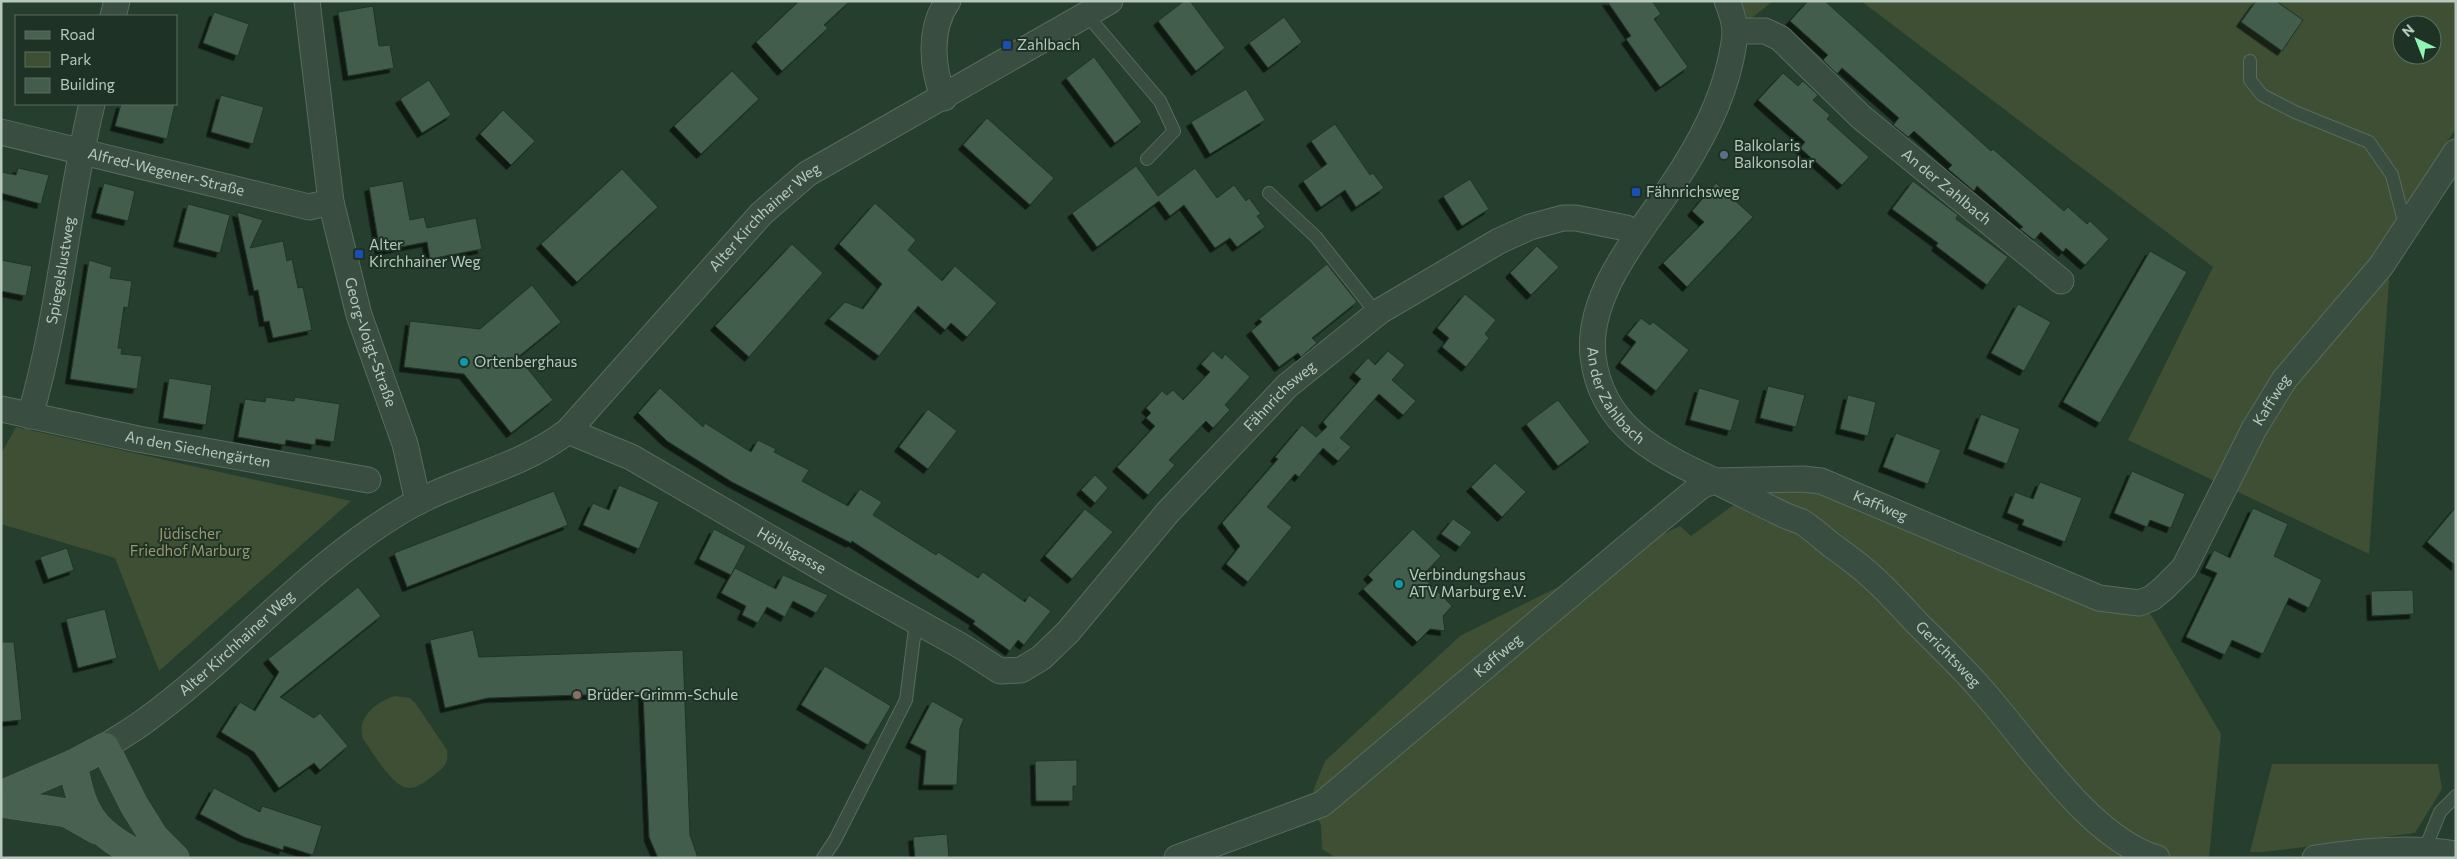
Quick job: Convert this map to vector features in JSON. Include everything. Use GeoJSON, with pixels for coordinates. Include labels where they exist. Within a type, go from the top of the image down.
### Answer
{"type":"FeatureCollection","features":[{"type":"Feature","properties":{"kind":"main road"},"geometry":{"type":"LineString","coordinates":[[1,795],[73,764],[104,747],[154,838],[175,858]]}},
{"type":"Feature","properties":{"kind":"main road"},"geometry":{"type":"LineString","coordinates":[[73,764],[83,806],[100,831]]}},
{"type":"Feature","properties":{"kind":"main road"},"geometry":{"type":"LineString","coordinates":[[1,802],[67,813],[144,858]]}},
{"type":"Feature","properties":{"kind":"street"},"geometry":{"type":"LineString","coordinates":[[113,15],[117,1]]}},
{"type":"Feature","properties":{"kind":"street","name":"Georg-Voigt-Straße"},"geometry":{"type":"LineString","coordinates":[[307,1],[331,202],[359,316],[405,444],[418,502]]}},
{"type":"Feature","properties":{"kind":"street"},"geometry":{"type":"LineString","coordinates":[[948,1],[935,32],[934,67],[944,98],[1110,1]]}},
{"type":"Feature","properties":{"kind":"street"},"geometry":{"type":"LineString","coordinates":[[1727,1],[1737,31]]}},
{"type":"Feature","properties":{"kind":"street","name":"An der Zahlbach"},"geometry":{"type":"LineString","coordinates":[[1714,480],[1675,463],[1638,438],[1618,417],[1599,384],[1592,354],[1597,315],[1610,281],[1638,233],[1674,184],[1700,142],[1716,108],[1724,84],[1737,31],[1765,31],[1780,38],[1861,116],[2061,281]]}},
{"type":"Feature","properties":{"kind":"street","name":"Alter Kirchhainer Weg"},"geometry":{"type":"LineString","coordinates":[[104,747],[159,710],[323,566],[398,512],[418,502],[528,458],[568,431],[761,214],[807,174],[944,98]]}},
{"type":"Feature","properties":{"kind":"street","name":"Spiegelslustweg"},"geometry":{"type":"LineString","coordinates":[[10,416],[44,368],[81,150],[92,105]]}},
{"type":"Feature","properties":{"kind":"street","name":"Alfred-Wegener-Straße"},"geometry":{"type":"LineString","coordinates":[[1,132],[309,207],[331,202]]}},
{"type":"Feature","properties":{"kind":"street","name":"Kaffweg"},"geometry":{"type":"LineString","coordinates":[[1177,858],[1322,804],[1639,537],[1701,486],[1714,480],[1803,478],[1820,481],[2099,598],[2139,603],[2152,598],[2184,568],[2254,429],[2284,380],[2381,266],[2456,152]]}},
{"type":"Feature","properties":{"kind":"street","name":"Fähnrichsweg"},"geometry":{"type":"LineString","coordinates":[[1014,671],[1022,670],[1041,658],[1068,632],[1168,512],[1287,386],[1377,314],[1499,241],[1530,226],[1563,218],[1576,218],[1626,228],[1638,233]]}},
{"type":"Feature","properties":{"kind":"street","name":"An den Siechengärten"},"geometry":{"type":"LineString","coordinates":[[10,416],[368,480]]}},
{"type":"Feature","properties":{"kind":"street","name":"Höhlsgasse"},"geometry":{"type":"LineString","coordinates":[[568,431],[630,457],[1000,671],[1014,671]]}},
{"type":"Feature","properties":{"kind":"street","name":"Gerichtsweg"},"geometry":{"type":"LineString","coordinates":[[1714,480],[1803,523],[1872,576],[1982,690],[2033,753],[2085,809],[2113,834],[2146,855],[2157,858]]}},
{"type":"Feature","properties":{"kind":"street"},"geometry":{"type":"LineString","coordinates":[[2315,858],[2384,849],[2425,850],[2456,854]]}},
{"type":"Feature","properties":{"kind":"lane"},"geometry":{"type":"LineString","coordinates":[[1087,15],[1160,101],[1174,131],[1147,159]]}},
{"type":"Feature","properties":{"kind":"lane"},"geometry":{"type":"LineString","coordinates":[[2250,61],[2250,80],[2262,95],[2295,112],[2369,142],[2392,175],[2406,229]]}},
{"type":"Feature","properties":{"kind":"lane"},"geometry":{"type":"LineString","coordinates":[[1269,193],[1316,237],[1377,314]]}},
{"type":"Feature","properties":{"kind":"lane"},"geometry":{"type":"LineString","coordinates":[[823,858],[835,840],[906,700],[916,621]]}},
{"type":"Feature","properties":{"kind":"lane"},"geometry":{"type":"LineString","coordinates":[[2425,850],[2440,812],[2456,796]]}},
{"type":"Feature","properties":{"kind":"green space"},"geometry":{"type":"Polygon","coordinates":[[[1741,1],[1773,1],[1748,21],[1741,1]]]}},
{"type":"Feature","properties":{"kind":"green space"},"geometry":{"type":"Polygon","coordinates":[[[1861,1],[2456,1],[2456,128],[2373,258],[2390,268],[2369,554],[2128,440],[2213,267],[1861,1]]]}},
{"type":"Feature","properties":{"kind":"green space","name":"Jüdischer Friedhof Marburg"},"geometry":{"type":"Polygon","coordinates":[[[16,427],[351,501],[159,671],[115,558],[1,524],[1,454],[16,427]]]}},
{"type":"Feature","properties":{"kind":"green space"},"geometry":{"type":"Polygon","coordinates":[[[1761,485],[1805,488],[2149,611],[2221,734],[2209,858],[1336,858],[1322,849],[1321,825],[1312,809],[1318,799],[1313,791],[1325,761],[1460,636],[1680,526],[1691,536],[1761,485]]]}},
{"type":"Feature","properties":{"kind":"green space"},"geometry":{"type":"Polygon","coordinates":[[[394,696],[410,698],[416,704],[447,750],[447,758],[443,767],[419,785],[410,788],[397,783],[390,776],[363,739],[362,724],[369,712],[380,703],[394,696]]]}},
{"type":"Feature","properties":{"kind":"green space"},"geometry":{"type":"Polygon","coordinates":[[[2272,764],[2438,764],[2442,789],[2415,833],[2250,852],[2272,764]]]}},
{"type":"Feature","properties":{"kind":"building"},"geometry":{"type":"Polygon","coordinates":[[[799,1],[850,1],[824,25],[828,28],[782,71],[756,42],[799,1]]]}},
{"type":"Feature","properties":{"kind":"building"},"geometry":{"type":"Polygon","coordinates":[[[1184,1],[1190,1],[1225,48],[1196,71],[1158,21],[1184,1]]]}},
{"type":"Feature","properties":{"kind":"building"},"geometry":{"type":"Polygon","coordinates":[[[1607,1],[1652,1],[1661,14],[1654,19],[1688,67],[1660,87],[1626,39],[1631,36],[1607,1]]]}},
{"type":"Feature","properties":{"kind":"building"},"geometry":{"type":"Polygon","coordinates":[[[1808,1],[1825,1],[1991,151],[1993,149],[2064,211],[2068,207],[2087,224],[2090,221],[2109,239],[2085,265],[2066,248],[2063,252],[2041,232],[2034,240],[2020,229],[2023,227],[1977,186],[1974,191],[1948,169],[1952,165],[1914,131],[1908,137],[1893,125],[1899,118],[1842,68],[1837,74],[1823,60],[1828,55],[1790,21],[1808,1]]]}},
{"type":"Feature","properties":{"kind":"building"},"geometry":{"type":"Polygon","coordinates":[[[2256,1],[2276,1],[2303,20],[2282,51],[2241,22],[2256,1]]]}},
{"type":"Feature","properties":{"kind":"building"},"geometry":{"type":"Polygon","coordinates":[[[373,6],[379,46],[390,45],[394,68],[348,76],[338,12],[373,6]]]}},
{"type":"Feature","properties":{"kind":"building"},"geometry":{"type":"Polygon","coordinates":[[[214,12],[249,24],[238,56],[203,43],[214,12]]]}},
{"type":"Feature","properties":{"kind":"building"},"geometry":{"type":"Polygon","coordinates":[[[1284,17],[1302,42],[1268,68],[1249,43],[1284,17]]]}},
{"type":"Feature","properties":{"kind":"building"},"geometry":{"type":"Polygon","coordinates":[[[1094,57],[1142,122],[1115,143],[1066,78],[1094,57]]]}},
{"type":"Feature","properties":{"kind":"building"},"geometry":{"type":"Polygon","coordinates":[[[732,71],[759,99],[701,154],[674,126],[732,71]]]}},
{"type":"Feature","properties":{"kind":"building"},"geometry":{"type":"Polygon","coordinates":[[[1783,73],[1798,86],[1803,81],[1818,95],[1813,100],[1830,115],[1827,119],[1869,157],[1842,185],[1800,148],[1805,142],[1758,100],[1783,73]]]}},
{"type":"Feature","properties":{"kind":"building"},"geometry":{"type":"Polygon","coordinates":[[[429,80],[451,115],[422,133],[400,99],[429,80]]]}},
{"type":"Feature","properties":{"kind":"building"},"geometry":{"type":"Polygon","coordinates":[[[1246,89],[1265,120],[1210,154],[1191,122],[1246,89]]]}},
{"type":"Feature","properties":{"kind":"building"},"geometry":{"type":"Polygon","coordinates":[[[221,95],[264,107],[253,144],[211,132],[221,95]]]}},
{"type":"Feature","properties":{"kind":"building"},"geometry":{"type":"Polygon","coordinates":[[[121,105],[175,105],[167,139],[115,126],[121,105]]]}},
{"type":"Feature","properties":{"kind":"building"},"geometry":{"type":"Polygon","coordinates":[[[503,110],[535,141],[511,165],[480,134],[503,110]]]}},
{"type":"Feature","properties":{"kind":"building"},"geometry":{"type":"Polygon","coordinates":[[[987,118],[1054,178],[1030,205],[963,145],[987,118]]]}},
{"type":"Feature","properties":{"kind":"building"},"geometry":{"type":"Polygon","coordinates":[[[1335,124],[1370,175],[1373,173],[1384,188],[1356,207],[1345,190],[1321,207],[1303,181],[1327,164],[1311,141],[1335,124]]]}},
{"type":"Feature","properties":{"kind":"building"},"geometry":{"type":"Polygon","coordinates":[[[1136,166],[1158,196],[1195,168],[1217,198],[1234,185],[1246,201],[1249,198],[1261,214],[1257,216],[1265,227],[1237,247],[1230,238],[1215,248],[1184,205],[1170,216],[1159,201],[1097,247],[1072,213],[1136,166]]]}},
{"type":"Feature","properties":{"kind":"building"},"geometry":{"type":"Polygon","coordinates":[[[18,168],[49,175],[41,204],[1,193],[1,172],[16,175],[18,168]]]}},
{"type":"Feature","properties":{"kind":"building"},"geometry":{"type":"Polygon","coordinates":[[[622,169],[658,207],[577,282],[541,244],[622,169]]]}},
{"type":"Feature","properties":{"kind":"building"},"geometry":{"type":"Polygon","coordinates":[[[1470,179],[1489,209],[1462,226],[1443,196],[1470,179]]]}},
{"type":"Feature","properties":{"kind":"building"},"geometry":{"type":"Polygon","coordinates":[[[403,181],[410,220],[424,217],[427,228],[476,218],[482,249],[430,259],[427,242],[380,251],[369,187],[403,181]]]}},
{"type":"Feature","properties":{"kind":"building"},"geometry":{"type":"Polygon","coordinates":[[[1913,181],[1958,215],[1956,219],[2008,257],[1987,285],[1936,246],[1938,243],[1892,209],[1913,181]]]}},
{"type":"Feature","properties":{"kind":"building"},"geometry":{"type":"Polygon","coordinates":[[[104,183],[135,191],[128,221],[96,213],[104,183]]]}},
{"type":"Feature","properties":{"kind":"building"},"geometry":{"type":"Polygon","coordinates":[[[1716,183],[1753,217],[1687,287],[1663,263],[1704,222],[1692,211],[1716,183]]]}},
{"type":"Feature","properties":{"kind":"building"},"geometry":{"type":"Polygon","coordinates":[[[875,203],[916,240],[908,250],[942,281],[955,266],[997,303],[967,337],[951,323],[945,330],[918,306],[879,356],[829,319],[845,302],[863,309],[882,284],[839,244],[875,203]]]}},
{"type":"Feature","properties":{"kind":"building"},"geometry":{"type":"Polygon","coordinates":[[[188,204],[230,215],[220,253],[178,242],[188,204]]]}},
{"type":"Feature","properties":{"kind":"building"},"geometry":{"type":"Polygon","coordinates":[[[237,212],[263,220],[250,248],[283,241],[287,261],[292,259],[298,288],[303,287],[312,330],[273,338],[269,321],[264,322],[258,290],[254,291],[237,212]]]}},
{"type":"Feature","properties":{"kind":"building"},"geometry":{"type":"Polygon","coordinates":[[[792,244],[823,273],[749,357],[715,326],[792,244]]]}},
{"type":"Feature","properties":{"kind":"building"},"geometry":{"type":"Polygon","coordinates":[[[1537,246],[1559,267],[1531,295],[1510,273],[1537,246]]]}},
{"type":"Feature","properties":{"kind":"building"},"geometry":{"type":"Polygon","coordinates":[[[2150,251],[2187,272],[2100,423],[2063,402],[2150,251]]]}},
{"type":"Feature","properties":{"kind":"building"},"geometry":{"type":"Polygon","coordinates":[[[1,260],[32,266],[26,296],[1,291],[1,260]]]}},
{"type":"Feature","properties":{"kind":"building"},"geometry":{"type":"Polygon","coordinates":[[[89,260],[112,267],[110,278],[132,281],[128,308],[124,307],[118,348],[122,348],[121,354],[142,356],[137,389],[70,379],[89,260]]]}},
{"type":"Feature","properties":{"kind":"building"},"geometry":{"type":"Polygon","coordinates":[[[1327,264],[1357,302],[1312,338],[1317,343],[1301,357],[1298,353],[1279,367],[1251,331],[1262,322],[1259,319],[1327,264]]]}},
{"type":"Feature","properties":{"kind":"building","name":"Ortenberghaus"},"geometry":{"type":"Polygon","coordinates":[[[532,285],[561,322],[518,357],[553,400],[511,433],[464,374],[404,367],[410,321],[480,329],[532,285]]]}},
{"type":"Feature","properties":{"kind":"building"},"geometry":{"type":"Polygon","coordinates":[[[1465,294],[1496,320],[1485,334],[1489,338],[1466,367],[1442,347],[1449,338],[1437,328],[1465,294]]]}},
{"type":"Feature","properties":{"kind":"building"},"geometry":{"type":"Polygon","coordinates":[[[2018,304],[2051,322],[2024,371],[1991,353],[2018,304]]]}},
{"type":"Feature","properties":{"kind":"building"},"geometry":{"type":"Polygon","coordinates":[[[1641,318],[1650,325],[1653,322],[1689,350],[1656,391],[1620,363],[1636,342],[1627,335],[1641,318]]]}},
{"type":"Feature","properties":{"kind":"building"},"geometry":{"type":"Polygon","coordinates":[[[1213,351],[1222,359],[1225,354],[1250,377],[1225,405],[1230,410],[1213,428],[1206,421],[1169,460],[1175,465],[1148,495],[1117,467],[1155,426],[1146,418],[1151,413],[1146,408],[1162,391],[1167,395],[1173,390],[1183,400],[1210,372],[1201,364],[1213,351]]]}},
{"type":"Feature","properties":{"kind":"building"},"geometry":{"type":"Polygon","coordinates":[[[1388,351],[1405,365],[1392,380],[1416,401],[1403,415],[1379,394],[1340,438],[1351,447],[1338,461],[1323,448],[1299,477],[1295,474],[1267,507],[1292,527],[1248,582],[1226,564],[1240,546],[1222,523],[1278,459],[1275,457],[1302,425],[1316,437],[1327,427],[1323,422],[1361,379],[1354,373],[1368,358],[1375,365],[1388,351]]]}},
{"type":"Feature","properties":{"kind":"building"},"geometry":{"type":"Polygon","coordinates":[[[169,378],[212,385],[206,425],[163,418],[169,378]]]}},
{"type":"Feature","properties":{"kind":"building"},"geometry":{"type":"Polygon","coordinates":[[[1768,386],[1805,395],[1796,427],[1760,418],[1768,386]]]}},
{"type":"Feature","properties":{"kind":"building"},"geometry":{"type":"Polygon","coordinates":[[[660,388],[703,427],[705,423],[751,452],[758,440],[776,449],[774,452],[809,470],[802,481],[848,506],[860,489],[882,502],[873,515],[936,555],[938,552],[978,578],[983,572],[1025,602],[1029,595],[1051,611],[1024,645],[1018,640],[1010,651],[973,624],[975,621],[852,541],[851,543],[732,482],[667,441],[638,413],[660,388]]]}},
{"type":"Feature","properties":{"kind":"building"},"geometry":{"type":"Polygon","coordinates":[[[1699,388],[1740,400],[1731,431],[1690,420],[1699,388]]]}},
{"type":"Feature","properties":{"kind":"building"},"geometry":{"type":"Polygon","coordinates":[[[1848,395],[1876,402],[1868,436],[1840,429],[1848,395]]]}},
{"type":"Feature","properties":{"kind":"building"},"geometry":{"type":"Polygon","coordinates":[[[266,397],[294,401],[295,397],[340,404],[334,442],[316,439],[315,445],[286,440],[285,445],[238,437],[245,399],[265,402],[266,397]]]}},
{"type":"Feature","properties":{"kind":"building"},"geometry":{"type":"Polygon","coordinates":[[[1558,400],[1590,442],[1558,466],[1526,424],[1558,400]]]}},
{"type":"Feature","properties":{"kind":"building"},"geometry":{"type":"Polygon","coordinates":[[[928,409],[957,431],[928,469],[899,447],[928,409]]]}},
{"type":"Feature","properties":{"kind":"building"},"geometry":{"type":"Polygon","coordinates":[[[1981,414],[2020,429],[2007,464],[1968,449],[1981,414]]]}},
{"type":"Feature","properties":{"kind":"building"},"geometry":{"type":"Polygon","coordinates":[[[1896,433],[1941,450],[1928,484],[1883,467],[1896,433]]]}},
{"type":"Feature","properties":{"kind":"building"},"geometry":{"type":"Polygon","coordinates":[[[1495,463],[1526,492],[1502,517],[1471,487],[1495,463]]]}},
{"type":"Feature","properties":{"kind":"building"},"geometry":{"type":"Polygon","coordinates":[[[2132,471],[2185,494],[2171,528],[2150,520],[2147,527],[2114,513],[2132,471]]]}},
{"type":"Feature","properties":{"kind":"building"},"geometry":{"type":"Polygon","coordinates":[[[1095,475],[1108,488],[1095,503],[1081,490],[1095,475]]]}},
{"type":"Feature","properties":{"kind":"building"},"geometry":{"type":"Polygon","coordinates":[[[2040,482],[2082,498],[2065,542],[2022,525],[2024,520],[2007,513],[2015,492],[2033,499],[2040,482]]]}},
{"type":"Feature","properties":{"kind":"building"},"geometry":{"type":"Polygon","coordinates":[[[619,485],[659,502],[639,549],[583,525],[593,503],[609,510],[619,485]]]}},
{"type":"Feature","properties":{"kind":"building"},"geometry":{"type":"Polygon","coordinates":[[[554,491],[568,525],[407,587],[394,553],[554,491]]]}},
{"type":"Feature","properties":{"kind":"building"},"geometry":{"type":"Polygon","coordinates":[[[2456,507],[2456,566],[2427,542],[2456,507]]]}},
{"type":"Feature","properties":{"kind":"building"},"geometry":{"type":"Polygon","coordinates":[[[2253,508],[2288,524],[2274,556],[2322,580],[2309,608],[2289,598],[2263,654],[2232,640],[2225,655],[2186,637],[2217,573],[2205,568],[2214,550],[2230,558],[2253,508]]]}},
{"type":"Feature","properties":{"kind":"building"},"geometry":{"type":"Polygon","coordinates":[[[1085,509],[1113,532],[1072,579],[1045,556],[1085,509]]]}},
{"type":"Feature","properties":{"kind":"building"},"geometry":{"type":"Polygon","coordinates":[[[1453,519],[1472,532],[1460,547],[1441,534],[1453,519]]]}},
{"type":"Feature","properties":{"kind":"building"},"geometry":{"type":"Polygon","coordinates":[[[714,529],[746,546],[731,575],[699,559],[714,529]]]}},
{"type":"Feature","properties":{"kind":"building","name":"Verbindungshaus ATV Marburg e.V."},"geometry":{"type":"Polygon","coordinates":[[[1413,529],[1441,556],[1422,576],[1452,606],[1443,616],[1445,631],[1430,629],[1417,642],[1363,589],[1373,580],[1368,575],[1413,529]]]}},
{"type":"Feature","properties":{"kind":"building"},"geometry":{"type":"Polygon","coordinates":[[[67,548],[74,570],[48,579],[40,557],[67,548]]]}},
{"type":"Feature","properties":{"kind":"building"},"geometry":{"type":"Polygon","coordinates":[[[735,568],[776,589],[783,575],[828,595],[816,613],[793,601],[785,617],[767,607],[758,623],[742,615],[746,606],[721,593],[735,568]]]}},
{"type":"Feature","properties":{"kind":"building"},"geometry":{"type":"Polygon","coordinates":[[[358,587],[381,616],[280,697],[314,718],[320,713],[348,746],[320,770],[314,763],[279,788],[254,752],[221,732],[240,702],[255,711],[279,672],[268,659],[358,587]]]}},
{"type":"Feature","properties":{"kind":"building"},"geometry":{"type":"Polygon","coordinates":[[[2413,590],[2414,614],[2372,616],[2371,591],[2413,590]]]}},
{"type":"Feature","properties":{"kind":"building"},"geometry":{"type":"Polygon","coordinates":[[[105,609],[117,658],[78,668],[66,619],[105,609]]]}},
{"type":"Feature","properties":{"kind":"building"},"geometry":{"type":"Polygon","coordinates":[[[473,630],[479,657],[683,650],[690,835],[698,858],[658,858],[649,837],[643,693],[488,698],[445,708],[430,640],[473,630]]]}},
{"type":"Feature","properties":{"kind":"building"},"geometry":{"type":"Polygon","coordinates":[[[1,642],[14,642],[22,720],[1,722],[1,642]]]}},
{"type":"Feature","properties":{"kind":"building"},"geometry":{"type":"Polygon","coordinates":[[[825,666],[891,706],[868,745],[801,705],[825,666]]]}},
{"type":"Feature","properties":{"kind":"building"},"geometry":{"type":"Polygon","coordinates":[[[932,701],[964,719],[960,728],[957,785],[923,785],[926,751],[910,743],[932,701]]]}},
{"type":"Feature","properties":{"kind":"building"},"geometry":{"type":"Polygon","coordinates":[[[1077,760],[1077,786],[1073,786],[1073,801],[1036,801],[1035,761],[1077,760]]]}},
{"type":"Feature","properties":{"kind":"building"},"geometry":{"type":"Polygon","coordinates":[[[214,788],[260,812],[262,806],[322,826],[313,855],[284,846],[283,850],[244,837],[200,814],[214,788]]]}},
{"type":"Feature","properties":{"kind":"building"},"geometry":{"type":"Polygon","coordinates":[[[947,834],[949,858],[915,858],[913,837],[947,834]]]}},
{"type":"Feature","properties":{"kind":"place","name":"Zahlbach"},"geometry":{"type":"Point","coordinates":[1007,45]}},
{"type":"Feature","properties":{"kind":"place","name":"Balkolaris Balkonsolar"},"geometry":{"type":"Point","coordinates":[1724,155]}},
{"type":"Feature","properties":{"kind":"place","name":"Fähnrichsweg"},"geometry":{"type":"Point","coordinates":[1636,192]}},
{"type":"Feature","properties":{"kind":"place","name":"Alter Kirchhainer Weg"},"geometry":{"type":"Point","coordinates":[359,254]}},
{"type":"Feature","properties":{"kind":"place","name":"Ortenberghaus"},"geometry":{"type":"Point","coordinates":[464,362]}},
{"type":"Feature","properties":{"kind":"place","name":"Verbindungshaus ATV Marburg e.V."},"geometry":{"type":"Point","coordinates":[1399,584]}},
{"type":"Feature","properties":{"kind":"place","name":"Brüder-Grimm-Schule"},"geometry":{"type":"Point","coordinates":[577,695]}}]}
